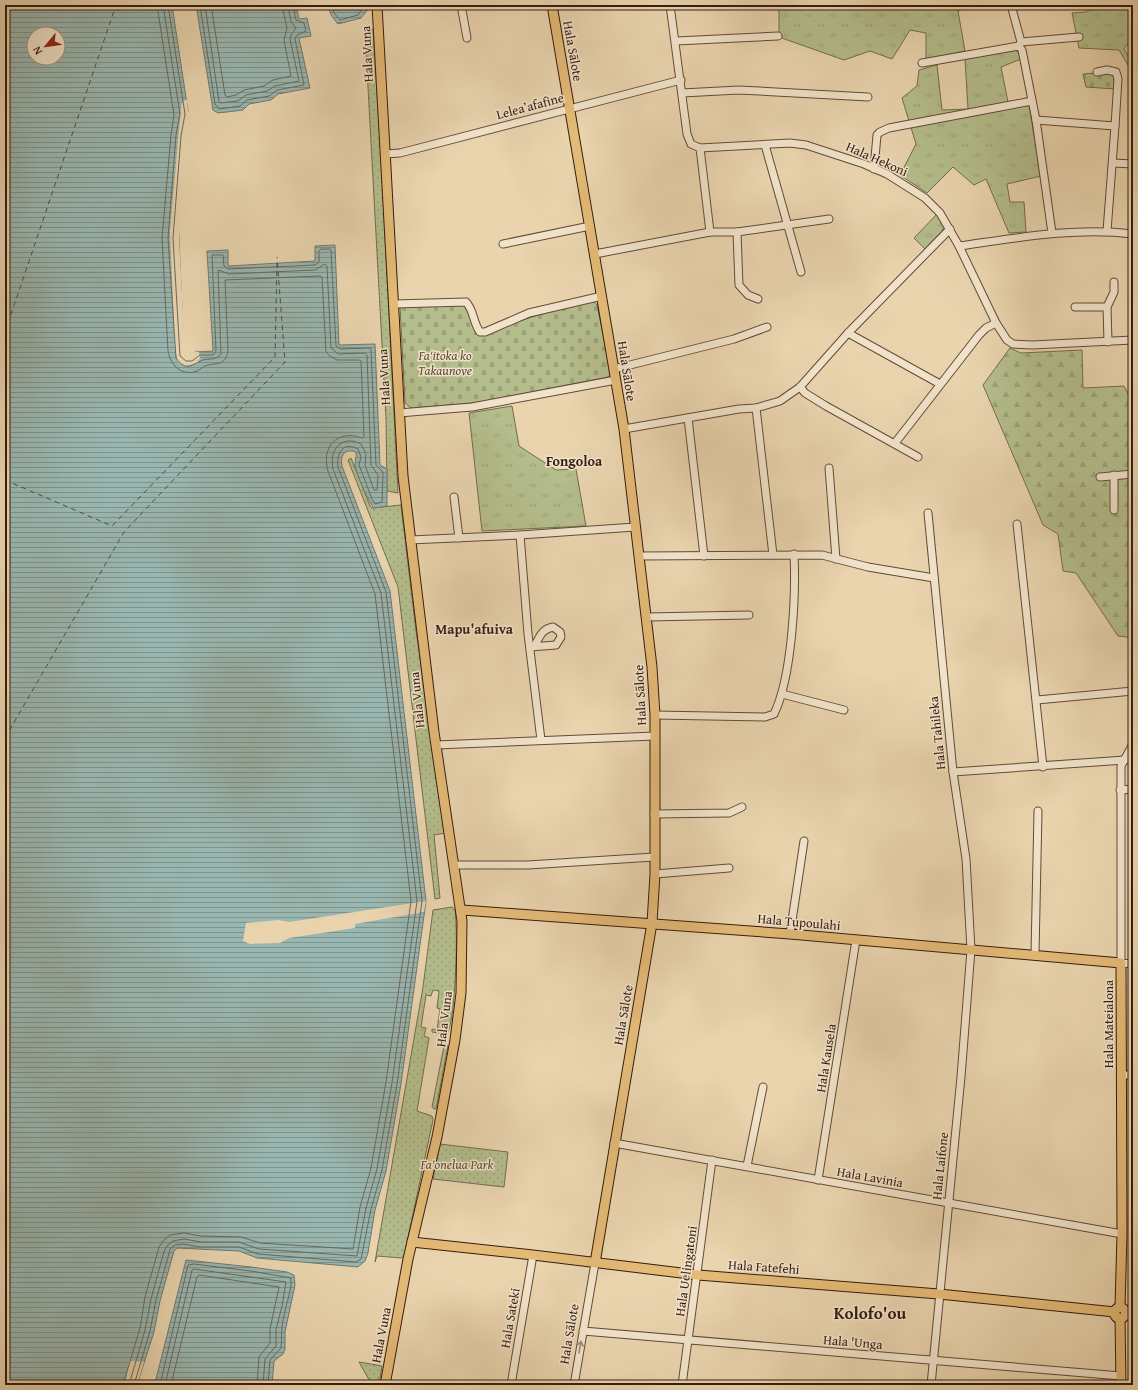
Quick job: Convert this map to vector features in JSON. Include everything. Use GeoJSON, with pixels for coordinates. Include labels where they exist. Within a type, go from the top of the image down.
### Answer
{"type":"FeatureCollection","features":[{"type":"Feature","properties":{"kind":"main road","name":"Hala Vuna"},"geometry":{"type":"LineString","coordinates":[[377,5],[403,476],[436,745],[462,910],[461,993],[455,1040],[437,1137],[412,1242],[385,1385]]}},
{"type":"Feature","properties":{"kind":"main road","name":"Hala Sālote"},"geometry":{"type":"LineString","coordinates":[[552,5],[624,429],[646,618],[655,715],[655,874],[652,923],[595,1263]]}},
{"type":"Feature","properties":{"kind":"main road","name":"Hala Tupoulahi"},"geometry":{"type":"LineString","coordinates":[[462,910],[790,934],[971,950],[1035,954],[1121,963]]}},
{"type":"Feature","properties":{"kind":"main road","name":"Hala Mateialona"},"geometry":{"type":"LineString","coordinates":[[1121,963],[1123,1313],[1121,1381]]}},
{"type":"Feature","properties":{"kind":"main road","name":"Hala Fatefehi"},"geometry":{"type":"LineString","coordinates":[[412,1242],[533,1255],[698,1276],[939,1294],[1123,1313]]}},
{"type":"Feature","properties":{"kind":"street"},"geometry":{"type":"LineString","coordinates":[[461,5],[467,38]]}},
{"type":"Feature","properties":{"kind":"street"},"geometry":{"type":"LineString","coordinates":[[670,5],[688,139],[691,144],[700,148],[710,232]]}},
{"type":"Feature","properties":{"kind":"street"},"geometry":{"type":"LineString","coordinates":[[1011,5],[1036,120],[1052,233]]}},
{"type":"Feature","properties":{"kind":"street"},"geometry":{"type":"LineString","coordinates":[[676,41],[778,36]]}},
{"type":"Feature","properties":{"kind":"street"},"geometry":{"type":"LineString","coordinates":[[922,64],[1020,44],[1079,38]]}},
{"type":"Feature","properties":{"kind":"street"},"geometry":{"type":"LineString","coordinates":[[1096,72],[1107,70],[1116,72],[1118,79],[1108,231]]}},
{"type":"Feature","properties":{"kind":"street","name":"Lelea’afafine"},"geometry":{"type":"LineString","coordinates":[[385,154],[400,153],[681,80]]}},
{"type":"Feature","properties":{"kind":"street"},"geometry":{"type":"LineString","coordinates":[[682,93],[739,90],[868,97]]}},
{"type":"Feature","properties":{"kind":"street"},"geometry":{"type":"LineString","coordinates":[[874,168],[877,135],[889,128],[987,108],[1032,101]]}},
{"type":"Feature","properties":{"kind":"street"},"geometry":{"type":"LineString","coordinates":[[1036,120],[1115,126]]}},
{"type":"Feature","properties":{"kind":"street","name":"Hala Hekoni"},"geometry":{"type":"LineString","coordinates":[[700,148],[790,143],[806,145],[874,168],[912,188],[940,213],[959,246],[996,324],[1006,340],[1019,345],[1133,340]]}},
{"type":"Feature","properties":{"kind":"street"},"geometry":{"type":"LineString","coordinates":[[765,145],[801,272]]}},
{"type":"Feature","properties":{"kind":"street"},"geometry":{"type":"LineString","coordinates":[[1113,163],[1133,164]]}},
{"type":"Feature","properties":{"kind":"street"},"geometry":{"type":"LineString","coordinates":[[595,254],[710,232],[737,232],[829,219]]}},
{"type":"Feature","properties":{"kind":"street"},"geometry":{"type":"LineString","coordinates":[[503,244],[590,226]]}},
{"type":"Feature","properties":{"kind":"street"},"geometry":{"type":"LineString","coordinates":[[624,429],[739,409],[756,408],[780,401],[800,387],[848,333],[950,229]]}},
{"type":"Feature","properties":{"kind":"street"},"geometry":{"type":"LineString","coordinates":[[959,246],[1052,233],[1108,231],[1133,234]]}},
{"type":"Feature","properties":{"kind":"street"},"geometry":{"type":"LineString","coordinates":[[737,232],[739,286],[748,295],[758,299]]}},
{"type":"Feature","properties":{"kind":"street"},"geometry":{"type":"LineString","coordinates":[[1108,342],[1106,307],[1114,292],[1114,282]]}},
{"type":"Feature","properties":{"kind":"street"},"geometry":{"type":"LineString","coordinates":[[394,304],[466,302],[470,306],[480,332],[485,332],[529,313],[602,296]]}},
{"type":"Feature","properties":{"kind":"street"},"geometry":{"type":"LineString","coordinates":[[1075,307],[1106,307]]}},
{"type":"Feature","properties":{"kind":"street"},"geometry":{"type":"LineString","coordinates":[[895,443],[979,335],[986,328],[996,324]]}},
{"type":"Feature","properties":{"kind":"street"},"geometry":{"type":"LineString","coordinates":[[614,368],[734,339],[767,328]]}},
{"type":"Feature","properties":{"kind":"street"},"geometry":{"type":"LineString","coordinates":[[848,333],[940,384]]}},
{"type":"Feature","properties":{"kind":"street"},"geometry":{"type":"LineString","coordinates":[[399,413],[472,407],[616,380]]}},
{"type":"Feature","properties":{"kind":"street"},"geometry":{"type":"LineString","coordinates":[[800,387],[805,393],[826,406],[918,457]]}},
{"type":"Feature","properties":{"kind":"street"},"geometry":{"type":"LineString","coordinates":[[756,408],[774,555]]}},
{"type":"Feature","properties":{"kind":"street"},"geometry":{"type":"LineString","coordinates":[[688,418],[704,556]]}},
{"type":"Feature","properties":{"kind":"street"},"geometry":{"type":"LineString","coordinates":[[829,468],[836,559]]}},
{"type":"Feature","properties":{"kind":"street"},"geometry":{"type":"LineString","coordinates":[[1100,476],[1133,474]]}},
{"type":"Feature","properties":{"kind":"street"},"geometry":{"type":"LineString","coordinates":[[1114,476],[1114,510]]}},
{"type":"Feature","properties":{"kind":"street"},"geometry":{"type":"LineString","coordinates":[[454,497],[459,538]]}},
{"type":"Feature","properties":{"kind":"street","name":"Hala Tahileka"},"geometry":{"type":"LineString","coordinates":[[928,513],[953,772],[966,859],[971,950]]}},
{"type":"Feature","properties":{"kind":"street"},"geometry":{"type":"LineString","coordinates":[[1017,524],[1043,767]]}},
{"type":"Feature","properties":{"kind":"street"},"geometry":{"type":"LineString","coordinates":[[410,540],[520,536],[635,527]]}},
{"type":"Feature","properties":{"kind":"street"},"geometry":{"type":"LineString","coordinates":[[520,536],[541,740]]}},
{"type":"Feature","properties":{"kind":"street"},"geometry":{"type":"LineString","coordinates":[[655,715],[764,717],[774,714],[782,694],[788,663],[796,581],[794,554]]}},
{"type":"Feature","properties":{"kind":"street"},"geometry":{"type":"LineString","coordinates":[[639,556],[822,555],[868,567],[934,578]]}},
{"type":"Feature","properties":{"kind":"street"},"geometry":{"type":"LineString","coordinates":[[646,618],[748,615]]}},
{"type":"Feature","properties":{"kind":"street"},"geometry":{"type":"LineString","coordinates":[[1037,700],[1133,691]]}},
{"type":"Feature","properties":{"kind":"street"},"geometry":{"type":"LineString","coordinates":[[782,694],[844,710]]}},
{"type":"Feature","properties":{"kind":"street"},"geometry":{"type":"LineString","coordinates":[[436,745],[655,736]]}},
{"type":"Feature","properties":{"kind":"street","name":"Hala Mateialona"},"geometry":{"type":"LineString","coordinates":[[1121,963],[1121,766],[1133,744]]}},
{"type":"Feature","properties":{"kind":"street"},"geometry":{"type":"LineString","coordinates":[[953,772],[1043,767],[1125,760]]}},
{"type":"Feature","properties":{"kind":"street"},"geometry":{"type":"LineString","coordinates":[[1120,790],[1133,789]]}},
{"type":"Feature","properties":{"kind":"street"},"geometry":{"type":"LineString","coordinates":[[654,814],[729,813],[742,807]]}},
{"type":"Feature","properties":{"kind":"street"},"geometry":{"type":"LineString","coordinates":[[1035,954],[1038,811]]}},
{"type":"Feature","properties":{"kind":"street"},"geometry":{"type":"LineString","coordinates":[[790,934],[804,841]]}},
{"type":"Feature","properties":{"kind":"street"},"geometry":{"type":"LineString","coordinates":[[455,865],[528,865],[654,857]]}},
{"type":"Feature","properties":{"kind":"street"},"geometry":{"type":"LineString","coordinates":[[655,874],[729,868]]}},
{"type":"Feature","properties":{"kind":"street","name":"Hala Kausela"},"geometry":{"type":"LineString","coordinates":[[818,1180],[856,940]]}},
{"type":"Feature","properties":{"kind":"street","name":"Hala Laifone"},"geometry":{"type":"LineString","coordinates":[[931,1385],[961,1077],[971,950]]}},
{"type":"Feature","properties":{"kind":"street","name":"Hala Tupoulahi"},"geometry":{"type":"LineString","coordinates":[[1121,963],[1133,964]]}},
{"type":"Feature","properties":{"kind":"street"},"geometry":{"type":"LineString","coordinates":[[1122,1076],[1133,1075]]}},
{"type":"Feature","properties":{"kind":"street"},"geometry":{"type":"LineString","coordinates":[[746,1166],[763,1087]]}},
{"type":"Feature","properties":{"kind":"street","name":"Hala Lavinia"},"geometry":{"type":"LineString","coordinates":[[614,1143],[1122,1234]]}},
{"type":"Feature","properties":{"kind":"street","name":"Hala Uelingatoni"},"geometry":{"type":"LineString","coordinates":[[682,1385],[698,1276],[712,1160]]}},
{"type":"Feature","properties":{"kind":"street","name":"Hala Sateki"},"geometry":{"type":"LineString","coordinates":[[510,1385],[533,1255]]}},
{"type":"Feature","properties":{"kind":"street","name":"Hala Sālote"},"geometry":{"type":"LineString","coordinates":[[574,1385],[595,1263]]}},
{"type":"Feature","properties":{"kind":"street","name":"Hala 'Unga"},"geometry":{"type":"LineString","coordinates":[[583,1331],[933,1361],[1121,1381]]}},
{"type":"Feature","properties":{"kind":"green space"},"geometry":{"type":"Polygon","coordinates":[[[779,5],[973,5],[958,11],[965,51],[926,59],[926,33],[910,30],[892,59],[870,51],[844,60],[779,37],[779,5]]]}},
{"type":"Feature","properties":{"kind":"green space"},"geometry":{"type":"Polygon","coordinates":[[[1095,5],[1133,5],[1133,36],[1124,49],[1133,64],[1133,81],[1128,65],[1119,50],[1079,48],[1072,13],[1086,12],[1095,5]]]}},
{"type":"Feature","properties":{"kind":"green space"},"geometry":{"type":"Polygon","coordinates":[[[373,29],[381,155],[398,493],[387,491],[386,418],[365,32],[373,29]]]}},
{"type":"Feature","properties":{"kind":"green space"},"geometry":{"type":"Polygon","coordinates":[[[1015,50],[1019,53],[1021,59],[1001,67],[1008,102],[1028,100],[1041,176],[1007,184],[1010,202],[1024,202],[1026,232],[1009,233],[986,179],[974,185],[953,167],[927,193],[900,175],[916,144],[902,98],[917,86],[919,70],[937,65],[942,110],[968,109],[965,59],[1015,50]]]}},
{"type":"Feature","properties":{"kind":"green space"},"geometry":{"type":"Polygon","coordinates":[[[1107,72],[1114,75],[1115,89],[1086,87],[1083,74],[1107,72]]]}},
{"type":"Feature","properties":{"kind":"green space"},"geometry":{"type":"Polygon","coordinates":[[[937,214],[944,226],[942,231],[925,249],[914,238],[937,214]]]}},
{"type":"Feature","properties":{"kind":"green space","name":"Fa'itoka ko Takaunove"},"geometry":{"type":"Polygon","coordinates":[[[593,301],[597,305],[611,374],[608,377],[474,403],[411,408],[405,403],[400,306],[463,303],[468,307],[479,336],[536,316],[593,301]]]}},
{"type":"Feature","properties":{"kind":"green space"},"geometry":{"type":"Polygon","coordinates":[[[1010,348],[1021,353],[1082,350],[1083,388],[1124,386],[1133,403],[1133,644],[1127,637],[1118,636],[1076,573],[1063,571],[1058,534],[1043,525],[983,385],[1010,348]]]}},
{"type":"Feature","properties":{"kind":"green space"},"geometry":{"type":"Polygon","coordinates":[[[512,406],[519,446],[556,470],[576,469],[586,526],[482,531],[469,413],[512,406]]]}},
{"type":"Feature","properties":{"kind":"green space"},"geometry":{"type":"Polygon","coordinates":[[[351,458],[372,508],[401,505],[416,631],[446,833],[434,835],[440,898],[435,899],[398,587],[348,460],[351,458]]]}},
{"type":"Feature","properties":{"kind":"green space"},"geometry":{"type":"Polygon","coordinates":[[[452,907],[455,910],[456,920],[456,974],[450,1026],[447,1034],[432,1032],[432,1029],[437,1030],[440,1009],[437,1008],[439,991],[433,990],[431,996],[426,995],[421,1027],[426,1028],[424,1036],[429,1038],[417,1111],[432,1116],[433,1120],[404,1256],[401,1258],[377,1256],[375,1262],[423,987],[433,910],[452,907]]]}},
{"type":"Feature","properties":{"kind":"green space"},"geometry":{"type":"Polygon","coordinates":[[[444,1046],[448,1046],[436,1109],[434,1109],[432,1107],[444,1046]]]}},
{"type":"Feature","properties":{"kind":"green space","name":"Fa'onelua Park"},"geometry":{"type":"Polygon","coordinates":[[[440,1144],[508,1152],[504,1187],[433,1179],[440,1144]]]}},
{"type":"Feature","properties":{"kind":"green space"},"geometry":{"type":"Polygon","coordinates":[[[359,1362],[382,1366],[379,1385],[372,1385],[359,1362]]]}},
{"type":"Feature","properties":{"kind":"water"},"geometry":{"type":"Polygon","coordinates":[[[5,5],[172,5],[188,111],[178,216],[184,354],[191,357],[195,352],[213,351],[207,251],[228,250],[228,266],[315,261],[315,246],[335,245],[339,345],[375,344],[380,465],[387,469],[387,506],[374,508],[369,501],[355,467],[356,452],[348,451],[342,456],[342,466],[390,591],[426,901],[401,1084],[386,1171],[375,1210],[368,1253],[365,1261],[358,1267],[257,1258],[239,1251],[177,1248],[174,1251],[160,1301],[154,1332],[137,1385],[5,1385],[5,5]]]}},
{"type":"Feature","properties":{"kind":"water"},"geometry":{"type":"Polygon","coordinates":[[[196,5],[296,5],[299,19],[307,18],[311,36],[299,38],[310,88],[278,94],[271,100],[249,104],[243,110],[218,113],[213,110],[196,5]]]}},
{"type":"Feature","properties":{"kind":"water"},"geometry":{"type":"Polygon","coordinates":[[[328,5],[369,5],[369,8],[361,18],[338,24],[331,15],[328,5]]]}},
{"type":"Feature","properties":{"kind":"water"},"geometry":{"type":"Polygon","coordinates":[[[186,1260],[287,1272],[294,1275],[295,1285],[285,1332],[285,1349],[283,1354],[274,1361],[272,1385],[169,1385],[155,1383],[186,1260]]]}},
{"type":"Feature","properties":{"kind":"pier"},"geometry":{"type":"Polygon","coordinates":[[[187,100],[188,111],[191,114],[187,136],[179,238],[185,353],[191,355],[193,352],[199,352],[200,358],[197,363],[185,366],[178,362],[175,349],[170,231],[181,107],[182,102],[187,100]]]}},
{"type":"Feature","properties":{"kind":"pier"},"geometry":{"type":"Polygon","coordinates":[[[426,901],[424,912],[355,924],[355,928],[289,938],[280,943],[250,944],[243,941],[246,923],[278,920],[289,922],[426,901]]]}},
{"type":"Feature","properties":{"kind":"pier"},"geometry":{"type":"Polygon","coordinates":[[[129,1361],[144,1362],[137,1385],[125,1385],[129,1361]]]}},
{"type":"Feature","properties":{"kind":"ferry route"},"geometry":{"type":"LineString","coordinates":[[5,332],[116,5]]}},
{"type":"Feature","properties":{"kind":"ferry route"},"geometry":{"type":"LineString","coordinates":[[5,738],[124,532],[285,362],[277,257]]}},
{"type":"Feature","properties":{"kind":"ferry route"},"geometry":{"type":"LineString","coordinates":[[5,480],[112,526],[275,357],[277,263]]}},
{"type":"Feature","properties":{"kind":"district","name":"Fongoloa"},"geometry":{"type":"Point","coordinates":[574,461]}},
{"type":"Feature","properties":{"kind":"district","name":"Mapu'afuiva"},"geometry":{"type":"Point","coordinates":[474,629]}},
{"type":"Feature","properties":{"kind":"district","name":"Kolofo'ou"},"geometry":{"type":"Point","coordinates":[870,1312]}}]}
